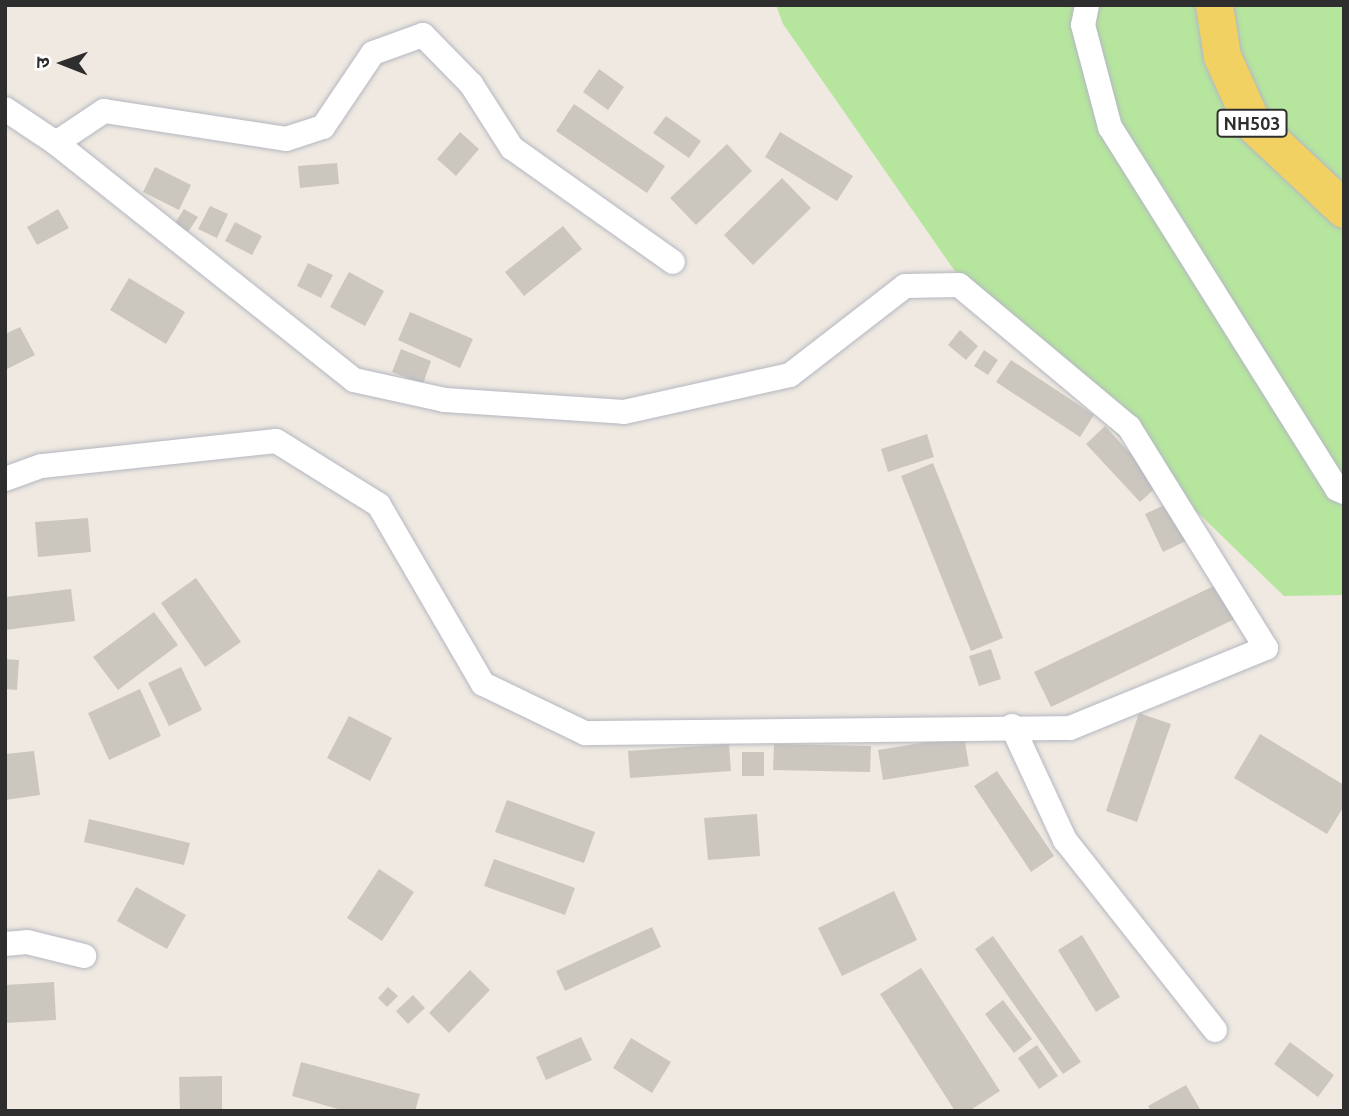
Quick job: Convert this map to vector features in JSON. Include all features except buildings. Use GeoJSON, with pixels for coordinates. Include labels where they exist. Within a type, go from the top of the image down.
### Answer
{"type":"FeatureCollection","features":[{"type":"Feature","properties":{"kind":"main road","name":"NH503"},"geometry":{"type":"LineString","coordinates":[[1214,5],[1222,56],[1252,123],[1344,209]]}},
{"type":"Feature","properties":{"kind":"street"},"geometry":{"type":"LineString","coordinates":[[1087,5],[1083,25],[1110,127],[1337,489],[1344,492]]}},
{"type":"Feature","properties":{"kind":"street"},"geometry":{"type":"LineString","coordinates":[[56,143],[104,111],[286,139],[323,127],[373,53],[423,35],[471,84],[512,148],[673,262]]}},
{"type":"Feature","properties":{"kind":"street"},"geometry":{"type":"LineString","coordinates":[[5,109],[56,143],[354,380],[445,400],[624,412],[790,375],[905,286],[959,285],[1129,427],[1266,648],[1070,728],[1012,726],[586,733],[483,684],[379,505],[276,441],[41,466],[5,479]]}},
{"type":"Feature","properties":{"kind":"street"},"geometry":{"type":"LineString","coordinates":[[1012,726],[1065,840],[1215,1030]]}},
{"type":"Feature","properties":{"kind":"street"},"geometry":{"type":"LineString","coordinates":[[5,944],[27,942],[84,956]]}},
{"type":"Feature","properties":{"kind":"green space"},"geometry":{"type":"Polygon","coordinates":[[[776,5],[1344,5],[1344,595],[1284,596],[968,290],[783,24],[776,5]]]}}]}
